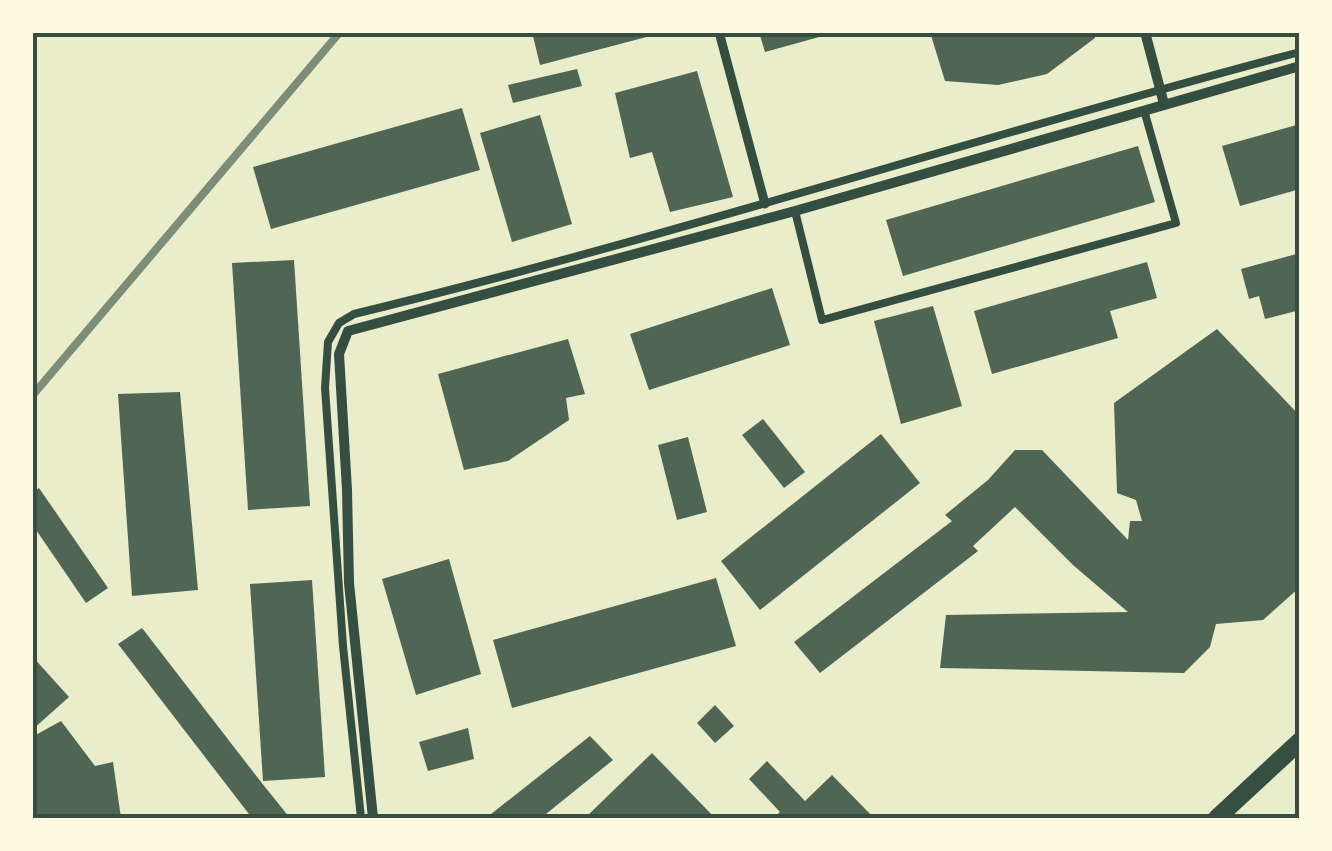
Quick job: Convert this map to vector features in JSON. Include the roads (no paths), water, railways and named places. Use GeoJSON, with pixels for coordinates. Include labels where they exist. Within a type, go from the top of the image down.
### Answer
{"type":"FeatureCollection","features":[{"type":"Feature","properties":{"kind":"street"},"geometry":{"type":"LineString","coordinates":[[719,32],[765,204]]}},
{"type":"Feature","properties":{"kind":"street"},"geometry":{"type":"LineString","coordinates":[[1145,32],[1164,104]]}},
{"type":"Feature","properties":{"kind":"street"},"geometry":{"type":"LineString","coordinates":[[373,818],[349,583],[339,354],[348,331],[794,211],[1300,66]]}},
{"type":"Feature","properties":{"kind":"street"},"geometry":{"type":"LineString","coordinates":[[1217,818],[1300,740]]}},
{"type":"Feature","properties":{"kind":"lane"},"geometry":{"type":"LineString","coordinates":[[361,818],[343,646],[325,388],[328,342],[339,323],[354,314],[765,204],[1300,52]]}},
{"type":"Feature","properties":{"kind":"lane"},"geometry":{"type":"LineString","coordinates":[[794,211],[822,320],[1176,224],[1144,110]]}},
{"type":"Feature","properties":{"kind":"railway"},"geometry":{"type":"LineString","coordinates":[[32,396],[340,32]]}}]}
